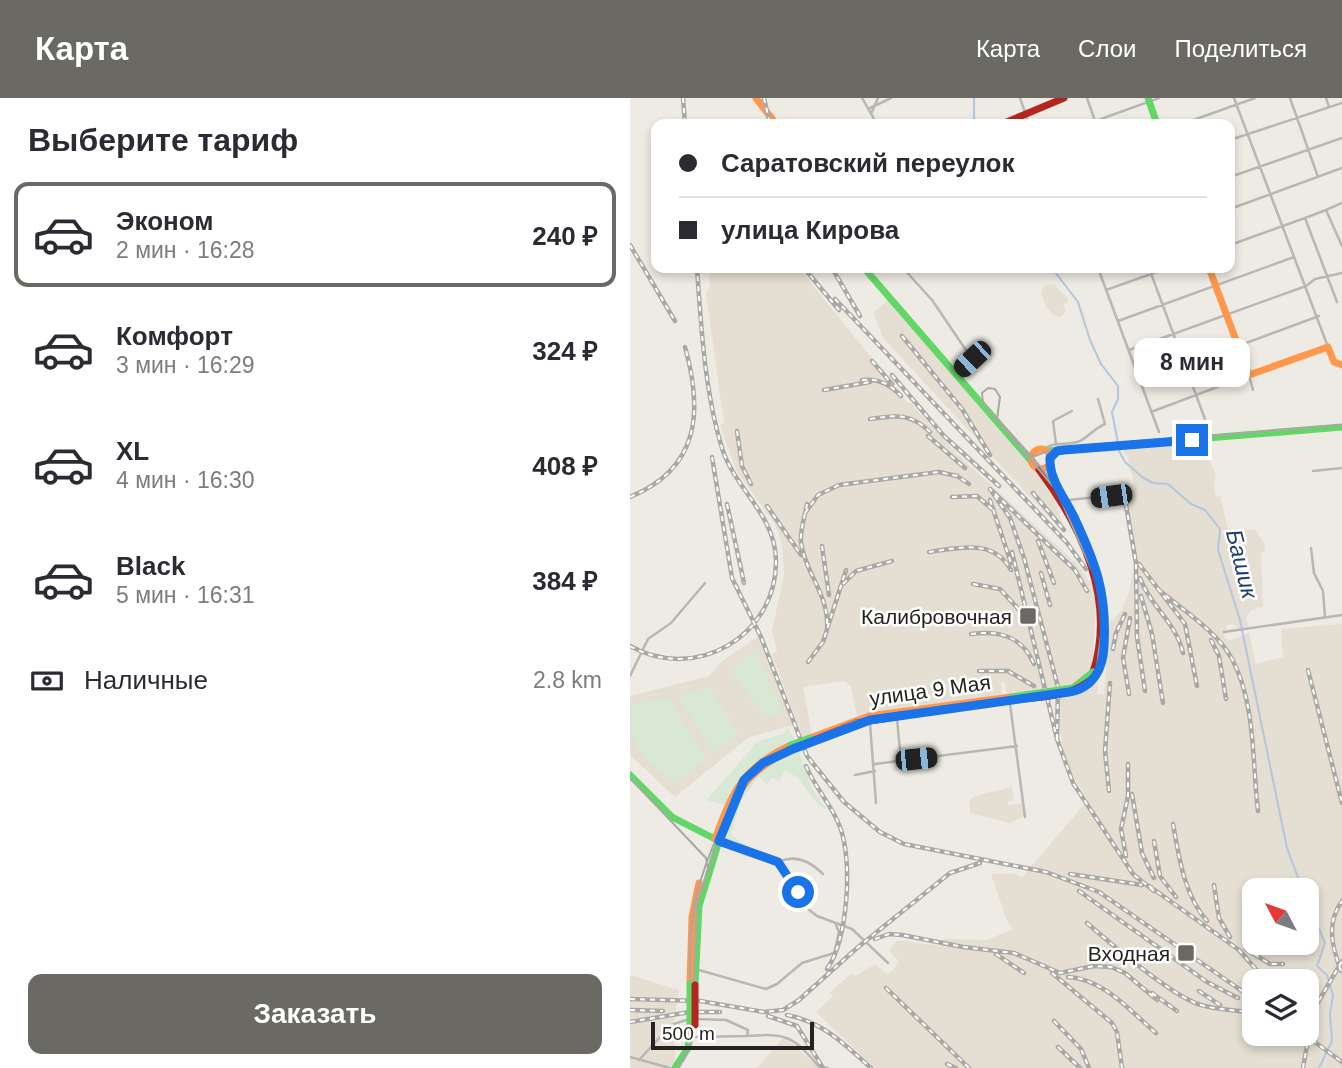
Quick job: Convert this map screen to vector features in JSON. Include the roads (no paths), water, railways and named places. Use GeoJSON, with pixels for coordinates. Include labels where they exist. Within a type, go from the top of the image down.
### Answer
{"type":"FeatureCollection","features":[{"type":"Feature","properties":{"kind":"main road"},"geometry":{"type":"LineString","coordinates":[[756,98],[772,119]]}},
{"type":"Feature","properties":{"kind":"main road"},"geometry":{"type":"LineString","coordinates":[[1012,119],[1064,98]]}},
{"type":"Feature","properties":{"kind":"main road"},"geometry":{"type":"LineString","coordinates":[[1148,100],[1155,119]]}},
{"type":"Feature","properties":{"kind":"main road","name":"улица 9 Мая"},"geometry":{"type":"LineString","coordinates":[[870,273],[1064,501]]}},
{"type":"Feature","properties":{"kind":"main road"},"geometry":{"type":"LineString","coordinates":[[1211,273],[1250,375],[1328,347],[1339,365]]}},
{"type":"Feature","properties":{"kind":"main road"},"geometry":{"type":"LineString","coordinates":[[1032,461],[1057,447],[1125,445],[1342,427]]}},
{"type":"Feature","properties":{"kind":"main road"},"geometry":{"type":"LineString","coordinates":[[1020,448],[1046,454]]}},
{"type":"Feature","properties":{"kind":"main road"},"geometry":{"type":"LineString","coordinates":[[1039,470],[1046,454]]}},
{"type":"Feature","properties":{"kind":"main road","name":"улица 9 Мая"},"geometry":{"type":"LineString","coordinates":[[811,740],[855,719],[1011,700],[1073,688],[1095,673],[1101,598],[1053,479],[1046,454]]}},
{"type":"Feature","properties":{"kind":"main road","name":"улица 9 Мая"},"geometry":{"type":"LineString","coordinates":[[682,1068],[688,1059],[694,1037],[694,902],[717,840],[744,780],[763,763],[792,747],[870,720],[896,714]]}},
{"type":"Feature","properties":{"kind":"main road"},"geometry":{"type":"LineString","coordinates":[[630,775],[672,817],[717,840]]}},
{"type":"Feature","properties":{"kind":"main road","name":"улица 9 Мая"},"geometry":{"type":"LineString","coordinates":[[692,984],[696,970],[700,902],[717,840]]}},
{"type":"Feature","properties":{"kind":"main road","name":"улица 9 Мая"},"geometry":{"type":"LineString","coordinates":[[675,1068],[688,1048],[693,1025]]}},
{"type":"Feature","properties":{"kind":"street"},"geometry":{"type":"LineString","coordinates":[[862,98],[874,119]]}},
{"type":"Feature","properties":{"kind":"street"},"geometry":{"type":"LineString","coordinates":[[871,114],[878,98]]}},
{"type":"Feature","properties":{"kind":"street"},"geometry":{"type":"LineString","coordinates":[[868,109],[891,98]]}},
{"type":"Feature","properties":{"kind":"street"},"geometry":{"type":"LineString","coordinates":[[1020,98],[1027,119]]}},
{"type":"Feature","properties":{"kind":"street"},"geometry":{"type":"LineString","coordinates":[[1087,98],[1095,119]]}},
{"type":"Feature","properties":{"kind":"street"},"geometry":{"type":"LineString","coordinates":[[1105,119],[1148,100],[1159,98]]}},
{"type":"Feature","properties":{"kind":"street"},"geometry":{"type":"LineString","coordinates":[[1234,98],[1328,347]]}},
{"type":"Feature","properties":{"kind":"street"},"geometry":{"type":"LineString","coordinates":[[1196,119],[1255,98]]}},
{"type":"Feature","properties":{"kind":"street"},"geometry":{"type":"LineString","coordinates":[[1290,98],[1318,177]]}},
{"type":"Feature","properties":{"kind":"street"},"geometry":{"type":"LineString","coordinates":[[1326,98],[1329,107]]}},
{"type":"Feature","properties":{"kind":"street"},"geometry":{"type":"LineString","coordinates":[[1235,138],[1342,103]]}},
{"type":"Feature","properties":{"kind":"street"},"geometry":{"type":"LineString","coordinates":[[1235,175],[1342,138]]}},
{"type":"Feature","properties":{"kind":"street"},"geometry":{"type":"LineString","coordinates":[[1235,207],[1342,168]]}},
{"type":"Feature","properties":{"kind":"street"},"geometry":{"type":"LineString","coordinates":[[1235,243],[1342,203]]}},
{"type":"Feature","properties":{"kind":"street"},"geometry":{"type":"LineString","coordinates":[[1326,210],[1342,246]]}},
{"type":"Feature","properties":{"kind":"street"},"geometry":{"type":"LineString","coordinates":[[1305,218],[1337,302]]}},
{"type":"Feature","properties":{"kind":"street"},"geometry":{"type":"LineString","coordinates":[[1118,321],[1294,257]]}},
{"type":"Feature","properties":{"kind":"street"},"geometry":{"type":"LineString","coordinates":[[1129,351],[1306,286],[1315,279],[1342,272]]}},
{"type":"Feature","properties":{"kind":"street"},"geometry":{"type":"LineString","coordinates":[[908,273],[932,300],[972,359],[955,374]]}},
{"type":"Feature","properties":{"kind":"street"},"geometry":{"type":"LineString","coordinates":[[1100,273],[1159,432]]}},
{"type":"Feature","properties":{"kind":"street"},"geometry":{"type":"LineString","coordinates":[[1106,289],[1152,274],[1209,429]]}},
{"type":"Feature","properties":{"kind":"street"},"geometry":{"type":"LineString","coordinates":[[1142,382],[1318,316]]}},
{"type":"Feature","properties":{"kind":"street"},"geometry":{"type":"LineString","coordinates":[[1152,412],[1250,375],[1253,390]]}},
{"type":"Feature","properties":{"kind":"street"},"geometry":{"type":"LineString","coordinates":[[1072,411],[1053,421],[1057,447],[1081,441],[1091,430],[1105,424],[1098,399]]}},
{"type":"Feature","properties":{"kind":"street"},"geometry":{"type":"LineString","coordinates":[[1313,471],[1342,468]]}},
{"type":"Feature","properties":{"kind":"street"},"geometry":{"type":"LineString","coordinates":[[1064,501],[1128,494]]}},
{"type":"Feature","properties":{"kind":"street"},"geometry":{"type":"LineString","coordinates":[[1311,548],[1314,573],[1322,591],[1325,617]]}},
{"type":"Feature","properties":{"kind":"street"},"geometry":{"type":"LineString","coordinates":[[630,676],[650,636],[671,623],[705,583]]}},
{"type":"Feature","properties":{"kind":"street"},"geometry":{"type":"LineString","coordinates":[[1224,632],[1342,615]]}},
{"type":"Feature","properties":{"kind":"street"},"geometry":{"type":"LineString","coordinates":[[1011,700],[1025,817]]}},
{"type":"Feature","properties":{"kind":"street"},"geometry":{"type":"LineString","coordinates":[[896,714],[901,761]]}},
{"type":"Feature","properties":{"kind":"street"},"geometry":{"type":"LineString","coordinates":[[870,720],[876,803]]}},
{"type":"Feature","properties":{"kind":"street"},"geometry":{"type":"LineString","coordinates":[[875,764],[1017,746]]}},
{"type":"Feature","properties":{"kind":"street"},"geometry":{"type":"LineString","coordinates":[[855,775],[875,771]]}},
{"type":"Feature","properties":{"kind":"street"},"geometry":{"type":"LineString","coordinates":[[717,840],[778,862],[808,909],[852,929],[888,963]]}},
{"type":"Feature","properties":{"kind":"street"},"geometry":{"type":"LineString","coordinates":[[778,862],[792,857],[814,865],[823,874]]}},
{"type":"Feature","properties":{"kind":"street"},"geometry":{"type":"LineString","coordinates":[[696,970],[757,989],[771,988],[802,963],[834,953],[839,932],[836,924]]}},
{"type":"Feature","properties":{"kind":"street"},"geometry":{"type":"LineString","coordinates":[[639,1059],[678,1021],[726,1020],[748,1030],[747,1036]]}},
{"type":"Feature","properties":{"kind":"street"},"geometry":{"type":"LineString","coordinates":[[694,1037],[783,1035],[805,1049],[818,1067],[828,1068]]}},
{"type":"Feature","properties":{"kind":"street"},"geometry":{"type":"LineString","coordinates":[[630,1057],[670,1068]]}},
{"type":"Feature","properties":{"kind":"waterway","name":"Башик"},"geometry":{"type":"LineString","coordinates":[[974,98],[974,119]]}},
{"type":"Feature","properties":{"kind":"waterway","name":"Башик"},"geometry":{"type":"LineString","coordinates":[[1056,273],[1078,302],[1101,364],[1118,386],[1118,399],[1112,412],[1118,443]]}},
{"type":"Feature","properties":{"kind":"waterway","name":"Башик"},"geometry":{"type":"LineString","coordinates":[[1118,449],[1125,462],[1142,477],[1153,483],[1168,484],[1191,504],[1205,510],[1220,529],[1218,550],[1240,620],[1287,848],[1298,878]]}},
{"type":"Feature","properties":{"kind":"waterway","name":"Башик"},"geometry":{"type":"LineString","coordinates":[[1319,1068],[1332,1041],[1330,1014],[1333,995],[1327,975],[1317,966],[1325,943],[1320,931]]}},
{"type":"Feature","properties":{"kind":"tram line"},"geometry":{"type":"LineString","coordinates":[[678,1068],[691,1042],[690,954],[692,919],[698,888],[735,791],[748,772],[762,760],[855,721],[1068,690],[1089,681],[1097,667],[1103,619],[1099,586],[1057,491],[983,403],[982,393],[988,388],[995,389],[1000,397],[997,419],[1050,479],[1067,507],[1080,534],[1092,565],[1101,598],[1105,630],[1102,658],[1091,679],[1068,692],[868,719],[768,758],[749,772],[736,791],[697,903],[692,1042],[679,1068]]}},
{"type":"Feature","properties":{"kind":"tram line"},"geometry":{"type":"LineString","coordinates":[[1026,454],[1035,456],[1053,449],[1342,425]]}},
{"type":"Feature","properties":{"kind":"tram line"},"geometry":{"type":"LineString","coordinates":[[630,778],[706,858],[708,868]]}},
{"type":"Feature","properties":{"kind":"railway"},"geometry":{"type":"LineString","coordinates":[[683,98],[685,119]]}},
{"type":"Feature","properties":{"kind":"railway"},"geometry":{"type":"LineString","coordinates":[[764,98],[769,119]]}},
{"type":"Feature","properties":{"kind":"railway"},"geometry":{"type":"LineString","coordinates":[[630,245],[675,321]]}},
{"type":"Feature","properties":{"kind":"railway"},"geometry":{"type":"LineString","coordinates":[[630,646],[655,656],[681,659],[705,655],[728,645],[748,630],[763,611],[773,587],[776,560],[774,544],[762,516],[729,465],[717,430],[705,361],[697,273]]}},
{"type":"Feature","properties":{"kind":"railway"},"geometry":{"type":"LineString","coordinates":[[808,273],[839,310]]}},
{"type":"Feature","properties":{"kind":"railway"},"geometry":{"type":"LineString","coordinates":[[835,273],[860,316]]}},
{"type":"Feature","properties":{"kind":"railway"},"geometry":{"type":"LineString","coordinates":[[835,299],[1067,543],[1086,569]]}},
{"type":"Feature","properties":{"kind":"railway"},"geometry":{"type":"LineString","coordinates":[[902,336],[962,409],[990,455]]}},
{"type":"Feature","properties":{"kind":"railway"},"geometry":{"type":"LineString","coordinates":[[630,497],[653,485],[671,470],[683,454],[690,435],[694,393],[685,347]]}},
{"type":"Feature","properties":{"kind":"railway"},"geometry":{"type":"LineString","coordinates":[[872,361],[892,384]]}},
{"type":"Feature","properties":{"kind":"railway"},"geometry":{"type":"LineString","coordinates":[[892,375],[943,435],[999,486]]}},
{"type":"Feature","properties":{"kind":"railway"},"geometry":{"type":"LineString","coordinates":[[862,380],[883,383],[901,396]]}},
{"type":"Feature","properties":{"kind":"railway"},"geometry":{"type":"LineString","coordinates":[[824,390],[870,382]]}},
{"type":"Feature","properties":{"kind":"railway"},"geometry":{"type":"LineString","coordinates":[[870,419],[909,418],[930,432]]}},
{"type":"Feature","properties":{"kind":"railway"},"geometry":{"type":"LineString","coordinates":[[737,431],[742,466],[751,484]]}},
{"type":"Feature","properties":{"kind":"railway"},"geometry":{"type":"LineString","coordinates":[[928,436],[965,468]]}},
{"type":"Feature","properties":{"kind":"railway"},"geometry":{"type":"LineString","coordinates":[[712,457],[732,578],[761,637],[807,756],[844,802],[880,832],[904,844],[1046,872],[1099,892],[1242,991]]}},
{"type":"Feature","properties":{"kind":"railway"},"geometry":{"type":"LineString","coordinates":[[805,513],[818,495],[839,485],[939,472],[957,476],[969,484]]}},
{"type":"Feature","properties":{"kind":"railway"},"geometry":{"type":"LineString","coordinates":[[1057,739],[1058,687],[1024,558],[1010,518],[990,489],[1075,570],[1087,591]]}},
{"type":"Feature","properties":{"kind":"railway"},"geometry":{"type":"LineString","coordinates":[[1033,493],[1064,530]]}},
{"type":"Feature","properties":{"kind":"railway"},"geometry":{"type":"LineString","coordinates":[[952,497],[977,496],[993,510]]}},
{"type":"Feature","properties":{"kind":"railway"},"geometry":{"type":"LineString","coordinates":[[990,500],[1011,563]]}},
{"type":"Feature","properties":{"kind":"railway"},"geometry":{"type":"LineString","coordinates":[[727,504],[744,583]]}},
{"type":"Feature","properties":{"kind":"railway"},"geometry":{"type":"LineString","coordinates":[[807,504],[801,542],[807,564],[821,594],[827,615],[827,627]]}},
{"type":"Feature","properties":{"kind":"railway"},"geometry":{"type":"LineString","coordinates":[[1126,505],[1136,563],[1137,637],[1145,691]]}},
{"type":"Feature","properties":{"kind":"railway"},"geometry":{"type":"LineString","coordinates":[[767,506],[801,555]]}},
{"type":"Feature","properties":{"kind":"railway"},"geometry":{"type":"LineString","coordinates":[[1038,541],[1054,583]]}},
{"type":"Feature","properties":{"kind":"railway"},"geometry":{"type":"LineString","coordinates":[[822,546],[829,595]]}},
{"type":"Feature","properties":{"kind":"railway"},"geometry":{"type":"LineString","coordinates":[[929,552],[964,547],[985,549],[1004,560],[1011,570]]}},
{"type":"Feature","properties":{"kind":"railway"},"geometry":{"type":"LineString","coordinates":[[1012,552],[1057,739],[1073,783],[1133,874],[1154,891]]}},
{"type":"Feature","properties":{"kind":"railway"},"geometry":{"type":"LineString","coordinates":[[843,584],[856,571],[892,561]]}},
{"type":"Feature","properties":{"kind":"railway"},"geometry":{"type":"LineString","coordinates":[[1139,564],[1185,624],[1197,686]]}},
{"type":"Feature","properties":{"kind":"railway"},"geometry":{"type":"LineString","coordinates":[[808,662],[823,642],[846,570]]}},
{"type":"Feature","properties":{"kind":"railway"},"geometry":{"type":"LineString","coordinates":[[1041,573],[1050,605]]}},
{"type":"Feature","properties":{"kind":"railway"},"geometry":{"type":"LineString","coordinates":[[1140,578],[1175,632],[1183,653]]}},
{"type":"Feature","properties":{"kind":"railway"},"geometry":{"type":"LineString","coordinates":[[973,584],[1000,589],[1023,614]]}},
{"type":"Feature","properties":{"kind":"railway"},"geometry":{"type":"LineString","coordinates":[[1158,589],[1217,639],[1232,659],[1240,676],[1252,734],[1258,811]]}},
{"type":"Feature","properties":{"kind":"railway"},"geometry":{"type":"LineString","coordinates":[[1141,596],[1152,634],[1163,703]]}},
{"type":"Feature","properties":{"kind":"railway"},"geometry":{"type":"LineString","coordinates":[[1113,649],[1116,633],[1125,614]]}},
{"type":"Feature","properties":{"kind":"railway"},"geometry":{"type":"LineString","coordinates":[[1129,694],[1123,658],[1130,618]]}},
{"type":"Feature","properties":{"kind":"railway"},"geometry":{"type":"LineString","coordinates":[[971,634],[991,633],[1009,637],[1023,647],[1034,664]]}},
{"type":"Feature","properties":{"kind":"railway"},"geometry":{"type":"LineString","coordinates":[[1211,640],[1219,656],[1226,699]]}},
{"type":"Feature","properties":{"kind":"railway"},"geometry":{"type":"LineString","coordinates":[[1308,670],[1342,803]]}},
{"type":"Feature","properties":{"kind":"railway"},"geometry":{"type":"LineString","coordinates":[[979,671],[1008,671],[1034,686]]}},
{"type":"Feature","properties":{"kind":"railway"},"geometry":{"type":"LineString","coordinates":[[1109,791],[1105,751],[1110,683]]}},
{"type":"Feature","properties":{"kind":"railway"},"geometry":{"type":"LineString","coordinates":[[1126,856],[1121,829],[1128,796],[1128,764]]}},
{"type":"Feature","properties":{"kind":"railway"},"geometry":{"type":"LineString","coordinates":[[806,766],[837,819],[846,859],[844,920],[840,939],[827,969]]}},
{"type":"Feature","properties":{"kind":"railway"},"geometry":{"type":"LineString","coordinates":[[1132,794],[1142,853],[1154,878]]}},
{"type":"Feature","properties":{"kind":"railway"},"geometry":{"type":"LineString","coordinates":[[1173,824],[1188,888],[1207,921]]}},
{"type":"Feature","properties":{"kind":"railway"},"geometry":{"type":"LineString","coordinates":[[1154,841],[1160,876],[1176,897]]}},
{"type":"Feature","properties":{"kind":"railway"},"geometry":{"type":"LineString","coordinates":[[630,999],[700,1001],[764,1012],[783,1010],[799,1000],[857,948],[950,873],[980,863]]}},
{"type":"Feature","properties":{"kind":"railway"},"geometry":{"type":"LineString","coordinates":[[1070,874],[1142,885]]}},
{"type":"Feature","properties":{"kind":"railway"},"geometry":{"type":"LineString","coordinates":[[1214,885],[1219,918],[1230,937]]}},
{"type":"Feature","properties":{"kind":"railway"},"geometry":{"type":"LineString","coordinates":[[1149,886],[1239,950],[1256,969]]}},
{"type":"Feature","properties":{"kind":"railway"},"geometry":{"type":"LineString","coordinates":[[1079,891],[1207,982],[1238,998]]}},
{"type":"Feature","properties":{"kind":"railway"},"geometry":{"type":"LineString","coordinates":[[1341,971],[1335,953],[1332,926],[1342,901]]}},
{"type":"Feature","properties":{"kind":"railway"},"geometry":{"type":"LineString","coordinates":[[1087,923],[1142,968],[1189,1000],[1207,1007],[1242,1011]]}},
{"type":"Feature","properties":{"kind":"railway"},"geometry":{"type":"LineString","coordinates":[[875,939],[889,934],[902,935],[963,947],[1014,953],[1060,973],[1094,966],[1111,967],[1125,973],[1157,1000]]}},
{"type":"Feature","properties":{"kind":"railway"},"geometry":{"type":"LineString","coordinates":[[996,954],[1024,973]]}},
{"type":"Feature","properties":{"kind":"railway"},"geometry":{"type":"LineString","coordinates":[[1257,956],[1270,964],[1283,964]]}},
{"type":"Feature","properties":{"kind":"railway"},"geometry":{"type":"LineString","coordinates":[[1303,1068],[1313,1011],[1342,961]]}},
{"type":"Feature","properties":{"kind":"railway"},"geometry":{"type":"LineString","coordinates":[[1052,973],[1112,1023],[1117,1032],[1122,1068]]}},
{"type":"Feature","properties":{"kind":"railway"},"geometry":{"type":"LineString","coordinates":[[1068,977],[1081,979],[1105,990],[1156,1033]]}},
{"type":"Feature","properties":{"kind":"railway"},"geometry":{"type":"LineString","coordinates":[[886,988],[969,1068]]}},
{"type":"Feature","properties":{"kind":"railway"},"geometry":{"type":"LineString","coordinates":[[1199,991],[1220,1005]]}},
{"type":"Feature","properties":{"kind":"railway"},"geometry":{"type":"LineString","coordinates":[[1152,993],[1177,1011]]}},
{"type":"Feature","properties":{"kind":"railway"},"geometry":{"type":"LineString","coordinates":[[630,1010],[663,1011]]}},
{"type":"Feature","properties":{"kind":"railway"},"geometry":{"type":"LineString","coordinates":[[630,1022],[690,1012],[720,1012]]}},
{"type":"Feature","properties":{"kind":"railway"},"geometry":{"type":"LineString","coordinates":[[787,1015],[822,1029],[871,1068]]}},
{"type":"Feature","properties":{"kind":"railway"},"geometry":{"type":"LineString","coordinates":[[768,1016],[797,1026],[823,1068]]}},
{"type":"Feature","properties":{"kind":"railway"},"geometry":{"type":"LineString","coordinates":[[1054,1021],[1081,1049],[1089,1068]]}},
{"type":"Feature","properties":{"kind":"railway"},"geometry":{"type":"LineString","coordinates":[[1319,1045],[1342,1062]]}},
{"type":"Feature","properties":{"kind":"railway"},"geometry":{"type":"LineString","coordinates":[[1058,1047],[1080,1068]]}},
{"type":"Feature","properties":{"kind":"railway"},"geometry":{"type":"LineString","coordinates":[[947,1064],[956,1068]]}},
{"type":"Feature","properties":{"kind":"place","name":"Калибровочная"},"geometry":{"type":"Point","coordinates":[1028,616]}},
{"type":"Feature","properties":{"kind":"place","name":"Входная"},"geometry":{"type":"Point","coordinates":[1186,953]}}]}
